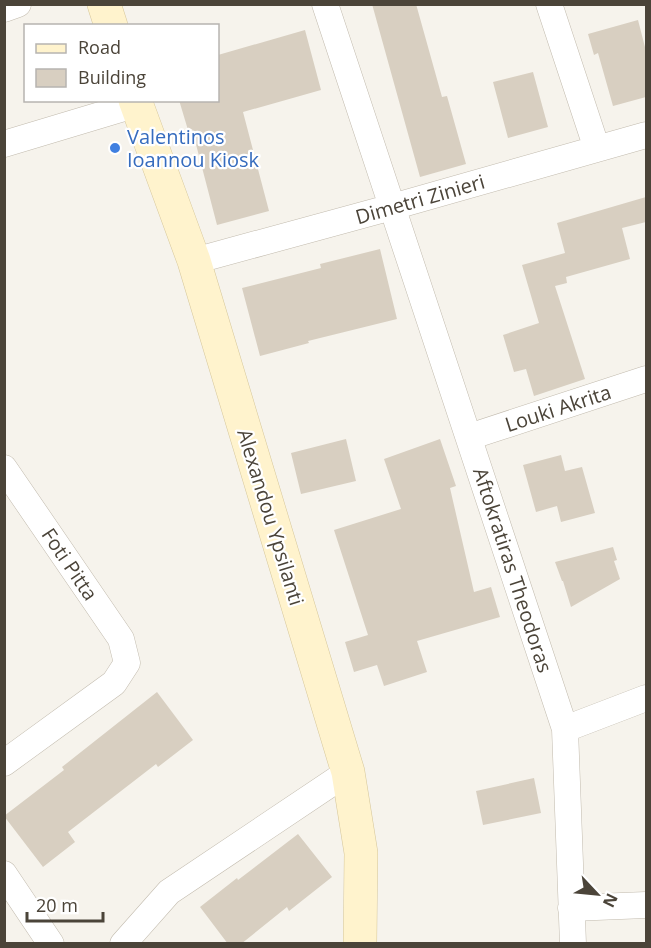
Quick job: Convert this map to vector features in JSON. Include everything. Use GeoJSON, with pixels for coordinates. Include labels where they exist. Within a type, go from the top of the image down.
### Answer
{"type":"FeatureCollection","features":[{"type":"Feature","properties":{"kind":"main road"},"geometry":{"type":"LineString","coordinates":[[104,4],[110,24]]}},
{"type":"Feature","properties":{"kind":"main road","name":"Alexandou Ypsilanti"},"geometry":{"type":"LineString","coordinates":[[136,102],[194,261],[348,772],[361,853],[360,944]]}},
{"type":"Feature","properties":{"kind":"street"},"geometry":{"type":"LineString","coordinates":[[4,9],[18,4]]}},
{"type":"Feature","properties":{"kind":"street","name":"Aftokratiras Theodoras"},"geometry":{"type":"LineString","coordinates":[[326,4],[565,729],[573,944]]}},
{"type":"Feature","properties":{"kind":"street"},"geometry":{"type":"LineString","coordinates":[[549,4],[597,149]]}},
{"type":"Feature","properties":{"kind":"street"},"geometry":{"type":"LineString","coordinates":[[4,144],[136,102]]}},
{"type":"Feature","properties":{"kind":"street","name":"Dimetri Zinieri"},"geometry":{"type":"LineString","coordinates":[[194,261],[646,135]]}},
{"type":"Feature","properties":{"kind":"street","name":"Louki Akrita"},"geometry":{"type":"LineString","coordinates":[[469,437],[646,379]]}},
{"type":"Feature","properties":{"kind":"street","name":"Foti Pitta"},"geometry":{"type":"LineString","coordinates":[[4,762],[114,683],[127,663],[121,639],[8,481]]}},
{"type":"Feature","properties":{"kind":"street"},"geometry":{"type":"LineString","coordinates":[[565,729],[646,698]]}},
{"type":"Feature","properties":{"kind":"street"},"geometry":{"type":"LineString","coordinates":[[123,944],[169,892],[348,772]]}},
{"type":"Feature","properties":{"kind":"street"},"geometry":{"type":"LineString","coordinates":[[4,874],[51,944]]}},
{"type":"Feature","properties":{"kind":"street"},"geometry":{"type":"LineString","coordinates":[[571,908],[646,904]]}},
{"type":"Feature","properties":{"kind":"building"},"geometry":{"type":"Polygon","coordinates":[[[372,4],[416,4],[442,97],[447,96],[466,164],[420,177],[372,4]]]}},
{"type":"Feature","properties":{"kind":"building"},"geometry":{"type":"Polygon","coordinates":[[[638,20],[646,51],[646,97],[613,106],[598,53],[594,55],[588,34],[638,20]]]}},
{"type":"Feature","properties":{"kind":"building"},"geometry":{"type":"Polygon","coordinates":[[[305,30],[321,90],[243,112],[269,211],[217,225],[192,129],[188,130],[180,102],[219,102],[219,55],[305,30]]]}},
{"type":"Feature","properties":{"kind":"building"},"geometry":{"type":"Polygon","coordinates":[[[533,72],[548,127],[508,138],[493,82],[533,72]]]}},
{"type":"Feature","properties":{"kind":"building"},"geometry":{"type":"Polygon","coordinates":[[[646,197],[646,222],[622,228],[630,259],[566,277],[567,283],[555,286],[585,379],[534,396],[526,369],[514,372],[503,335],[539,323],[522,265],[565,253],[557,223],[646,197]]]}},
{"type":"Feature","properties":{"kind":"building"},"geometry":{"type":"Polygon","coordinates":[[[380,249],[397,319],[308,341],[309,343],[260,356],[242,288],[321,268],[320,264],[380,249]]]}},
{"type":"Feature","properties":{"kind":"building"},"geometry":{"type":"Polygon","coordinates":[[[346,439],[356,481],[301,494],[291,453],[346,439]]]}},
{"type":"Feature","properties":{"kind":"building"},"geometry":{"type":"Polygon","coordinates":[[[440,439],[456,486],[450,488],[474,592],[491,587],[500,617],[417,641],[427,672],[384,686],[377,665],[354,672],[345,642],[368,635],[334,530],[401,509],[384,459],[440,439]]]}},
{"type":"Feature","properties":{"kind":"building"},"geometry":{"type":"Polygon","coordinates":[[[561,455],[565,471],[582,467],[595,513],[561,522],[557,506],[536,512],[523,465],[561,455]]]}},
{"type":"Feature","properties":{"kind":"building"},"geometry":{"type":"Polygon","coordinates":[[[613,547],[617,560],[614,561],[620,579],[571,607],[555,562],[613,547]]]}},
{"type":"Feature","properties":{"kind":"building"},"geometry":{"type":"Polygon","coordinates":[[[157,692],[193,740],[158,767],[156,764],[68,832],[75,842],[43,867],[4,816],[64,770],[62,767],[157,692]]]}},
{"type":"Feature","properties":{"kind":"building"},"geometry":{"type":"Polygon","coordinates":[[[534,778],[541,813],[483,825],[476,791],[534,778]]]}},
{"type":"Feature","properties":{"kind":"building"},"geometry":{"type":"Polygon","coordinates":[[[298,834],[332,877],[289,911],[287,907],[241,944],[228,944],[200,907],[298,834]]]}},
{"type":"Feature","properties":{"kind":"place","name":"Valentinos Ioannou Kiosk"},"geometry":{"type":"Point","coordinates":[115,148]}}]}
